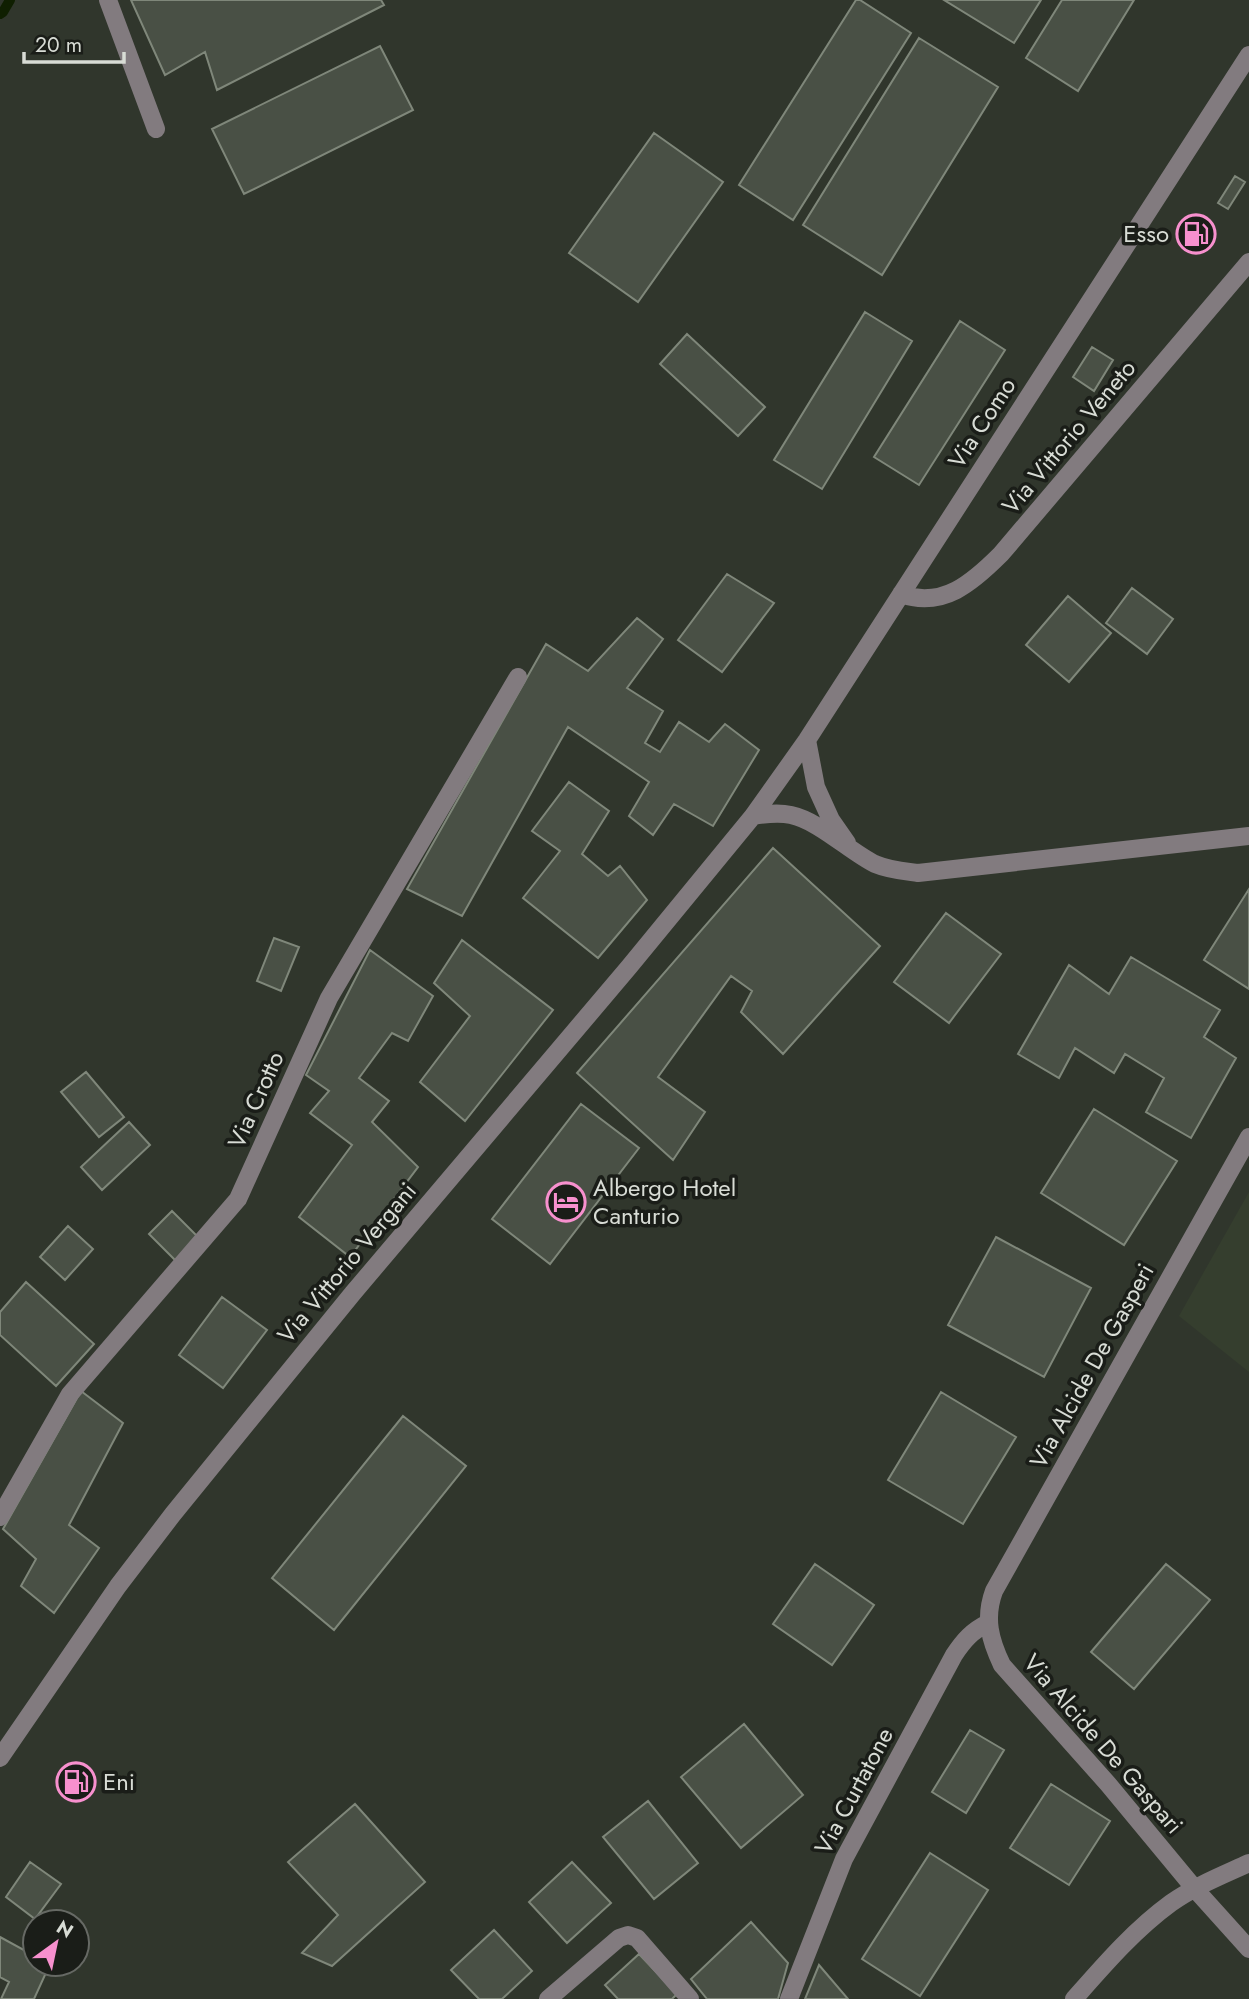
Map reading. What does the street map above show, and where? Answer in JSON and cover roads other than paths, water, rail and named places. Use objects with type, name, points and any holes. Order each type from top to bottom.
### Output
[{"type":"street","points":[[108,0],[156,128]]},
{"type":"street","name":"Via Como","points":[[753,816],[807,740],[1249,55]]},
{"type":"street","name":"Via Vittorio Veneto","points":[[901,594],[914,599],[933,599],[965,586],[982,574],[1249,262]]},
{"type":"street","name":"Via Crotto","points":[[0,1517],[70,1394],[238,1199],[329,998],[518,677]]},
{"type":"street","points":[[807,740],[816,787],[831,820],[851,848]]},
{"type":"street","points":[[753,816],[775,813],[792,815],[876,864],[918,873],[1249,836]]},
{"type":"street","name":"Via Vittorio Vergani","points":[[0,1758],[118,1586],[173,1514],[353,1293],[621,978],[753,816]]},
{"type":"street","name":"Via Alcide De Gasperi","points":[[988,1623],[988,1606],[994,1591],[1249,1137]]},
{"type":"street","name":"Via Alcide De Gaspari","points":[[988,1623],[993,1647],[1003,1665],[1249,1949]]},
{"type":"street","name":"Via Curtatone","points":[[789,1999],[844,1859],[963,1641],[974,1630],[988,1623]]},
{"type":"street","points":[[1074,1999],[1122,1945],[1172,1902],[1249,1863]]},
{"type":"street","points":[[548,1999],[619,1938],[628,1935],[637,1938],[690,1999]]},
{"type":"waterway","points":[[0,14],[10,0]]},
{"type":"place","name":"Esso","points":[[1196,234]]},
{"type":"place","name":"Albergo Hotel Canturio","points":[[566,1202]]},
{"type":"place","name":"Eni","points":[[76,1782]]}]
